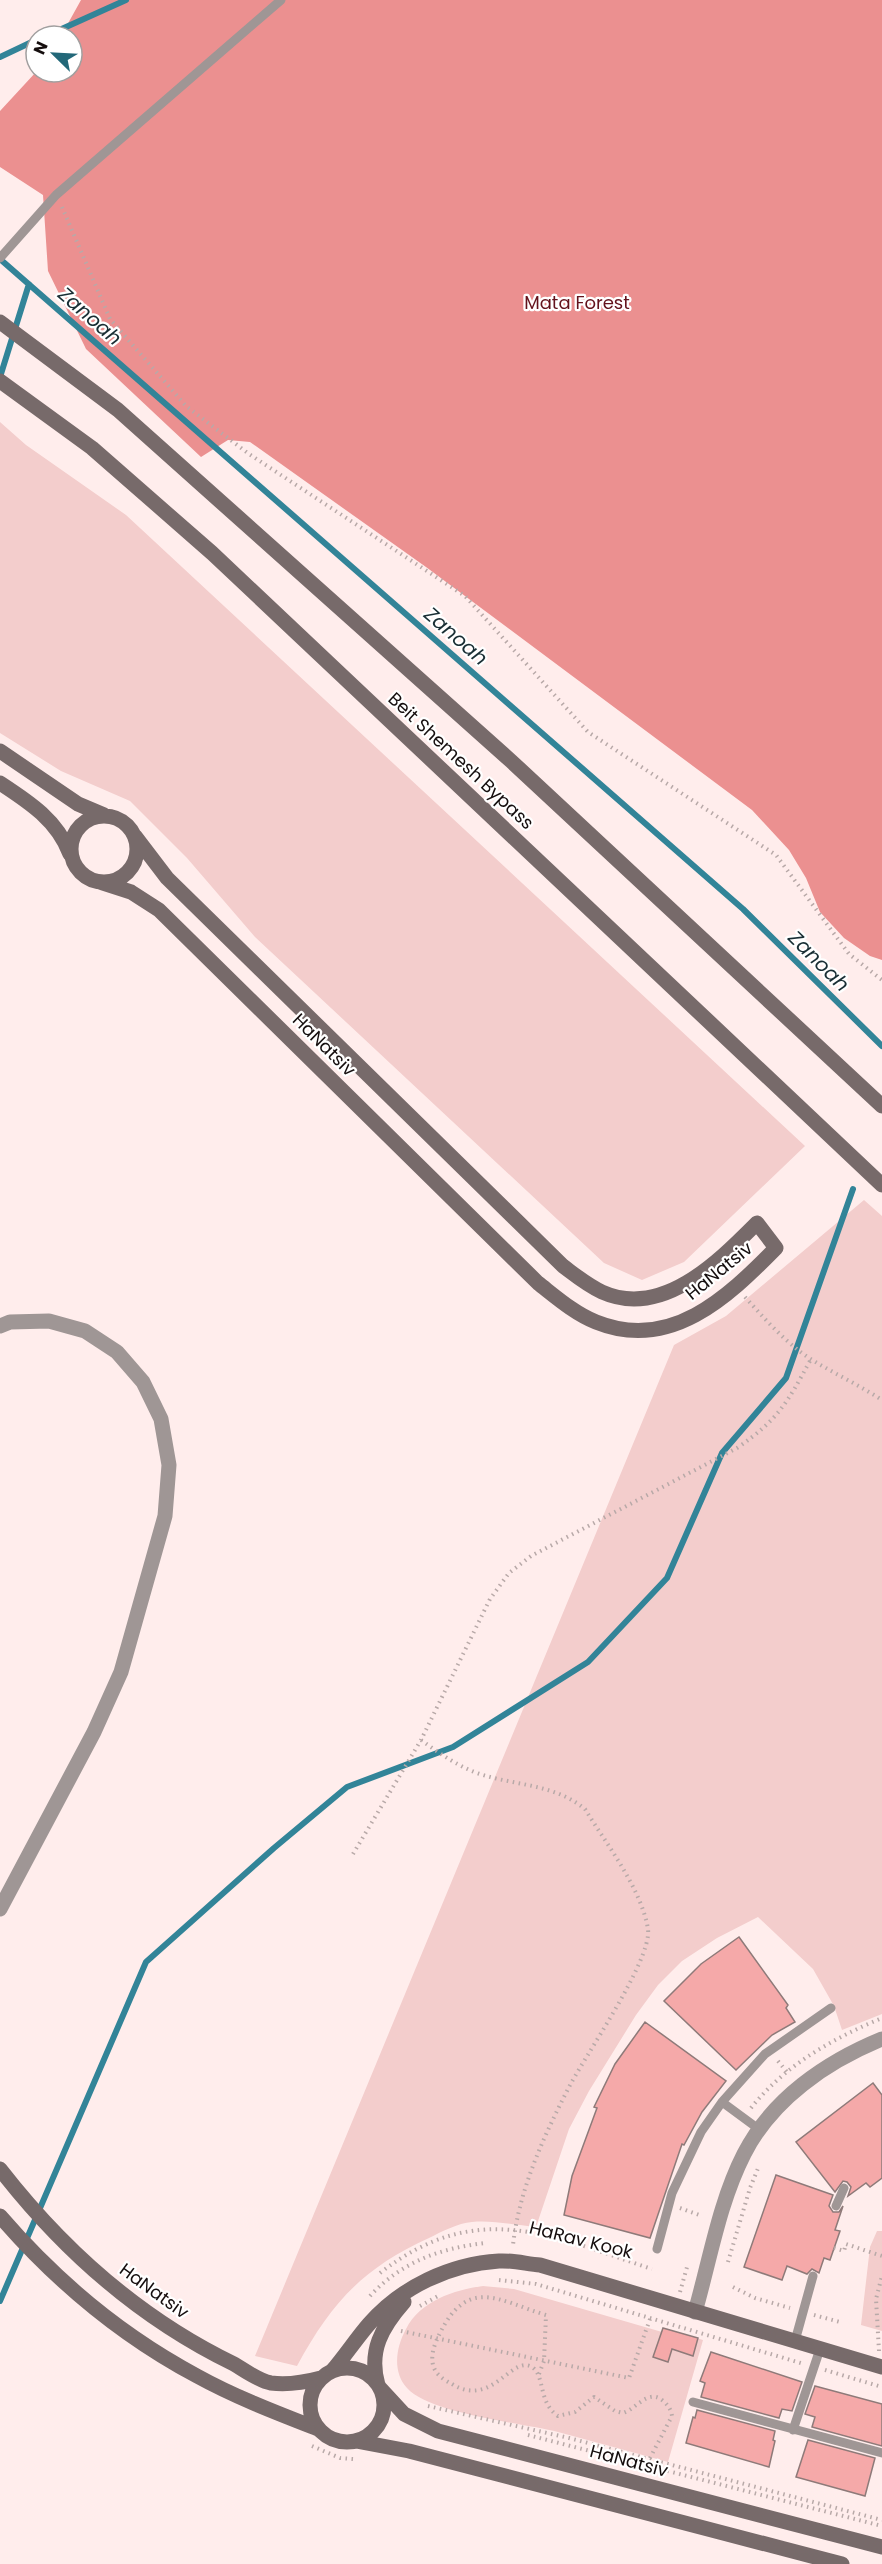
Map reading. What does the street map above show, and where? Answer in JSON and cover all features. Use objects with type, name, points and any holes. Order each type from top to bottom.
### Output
[{"type":"street","name":"Beit Shemesh Bypass","points":[[0,322],[118,410],[511,761],[882,1106]]},
{"type":"street","name":"Beit Shemesh Bypass","points":[[0,381],[92,448],[212,553],[882,1185]]},
{"type":"street","points":[[0,751],[78,804],[122,821],[135,837],[137,852],[131,867],[115,880],[100,882],[81,873],[65,841],[49,819],[0,783]]},
{"type":"street","points":[[71,856],[71,840],[79,826],[92,817],[107,815]]},
{"type":"street","name":"HaNatsiv","points":[[100,882],[131,892],[159,910],[538,1283],[567,1306],[595,1322],[621,1330],[645,1331],[669,1327],[691,1318],[736,1287],[776,1248],[757,1223],[698,1275],[660,1294],[641,1298],[622,1298],[583,1282],[563,1266],[167,878],[135,837]]},
{"type":"street","points":[[0,1326],[10,1322],[49,1321],[85,1331],[117,1352],[143,1382],[161,1419],[169,1465],[165,1516],[121,1672],[94,1732],[0,1909]]},
{"type":"street","points":[[695,2312],[732,2182],[744,2154],[760,2130],[792,2092],[820,2071],[852,2051],[882,2039]]},
{"type":"street","name":"HaNatsiv","points":[[0,2169],[68,2247],[125,2296],[180,2334],[269,2383],[307,2382],[326,2374]]},
{"type":"street","points":[[0,2216],[71,2289],[164,2358],[215,2385],[318,2429]]},
{"type":"street","name":"HaRav Kook","points":[[326,2374],[385,2307],[417,2286],[445,2271],[469,2264],[511,2262],[540,2265],[654,2301],[881,2367]]},
{"type":"street","name":"HaRav Kook","points":[[379,2387],[374,2357],[381,2333],[388,2320],[417,2286]]},
{"type":"street","points":[[356,2441],[370,2435],[381,2421],[384,2404],[379,2387],[367,2374],[345,2368],[326,2374],[313,2390],[310,2402],[312,2419],[318,2429],[337,2442],[356,2441],[410,2451],[842,2564]]},
{"type":"street","name":"HaNatsiv","points":[[379,2387],[404,2414],[438,2431],[882,2547]]},
{"type":"lane","points":[[0,258],[56,195],[281,0]]},
{"type":"lane","points":[[657,2249],[672,2193],[701,2132],[722,2102],[765,2054],[831,2008]]},
{"type":"lane","points":[[722,2102],[760,2130]]},
{"type":"lane","points":[[836,2206],[844,2188]]},
{"type":"lane","points":[[795,2341],[813,2276]]},
{"type":"lane","points":[[794,2430],[820,2349]]},
{"type":"lane","points":[[693,2402],[882,2453]]},
{"type":"path","points":[[56,195],[110,319],[186,406],[228,440],[465,596],[588,732],[776,855],[849,954],[882,980]]},
{"type":"path","points":[[736,1287],[782,1337],[811,1359],[855,1382],[882,1400]]},
{"type":"path","points":[[353,1854],[421,1740],[490,1599],[509,1573],[531,1556],[737,1448],[765,1429],[787,1404],[811,1359]]},
{"type":"path","points":[[421,1740],[453,1762],[476,1773],[506,1781],[533,1784],[572,1798],[585,1809],[642,1903],[648,1932],[644,1952],[635,1975],[567,2090],[520,2198],[511,2262]]},
{"type":"path","points":[[726,2266],[750,2188],[761,2162]]},
{"type":"path","name":"HaRav Kook","points":[[502,2242],[523,2244]]},
{"type":"path","points":[[365,2302],[382,2283],[408,2264],[438,2252],[466,2245],[493,2243]]},
{"type":"path","points":[[834,2248],[843,2251],[846,2244],[882,2256]]},
{"type":"path","points":[[881,2367],[876,2299],[882,2276]]},
{"type":"path","points":[[492,2281],[536,2284],[882,2387]]},
{"type":"path","points":[[671,2285],[700,2295]]},
{"type":"path","points":[[733,2287],[755,2298],[840,2322]]},
{"type":"path","points":[[414,2309],[443,2293]]},
{"type":"path","points":[[539,2374],[532,2367],[523,2365],[516,2367],[496,2384],[482,2390],[465,2391],[448,2382],[434,2369],[431,2358],[437,2338],[455,2310],[469,2300],[481,2296],[496,2297],[546,2315],[544,2361],[539,2374],[542,2394],[548,2406],[558,2416],[575,2412],[594,2397],[615,2411],[623,2413],[644,2399],[652,2396],[659,2397],[671,2410],[672,2416],[649,2460]]},
{"type":"path","points":[[397,2330],[629,2378],[654,2301]]},
{"type":"path","points":[[395,2339],[397,2330],[402,2324]]},
{"type":"path","points":[[869,2344],[880,2347]]},
{"type":"path","name":"HaNatsiv","points":[[424,2405],[569,2438],[882,2520]]},
{"type":"path","points":[[421,2410],[433,2414]]},
{"type":"path","name":"HaNatsiv","points":[[487,2426],[567,2444],[882,2526]]},
{"type":"shaded area","points":[[0,422],[26,445],[126,515],[805,1146],[684,1262],[642,1280],[604,1263],[255,937],[187,858],[130,801],[61,771],[0,733]]},
{"type":"shaded area","points":[[864,1200],[882,1216],[882,2014],[842,2030],[834,2006],[813,1969],[758,1917],[717,1938],[682,1961],[658,1985],[636,2015],[589,2091],[569,2129],[536,2227],[480,2222],[461,2224],[444,2231],[385,2262],[367,2275],[336,2306],[297,2366],[255,2356],[674,1345],[726,1316]]},
{"type":"shaded area","points":[[877,2231],[882,2231],[882,2331],[861,2325],[870,2247]]},
{"type":"shaded area","points":[[483,2286],[514,2289],[662,2332],[663,2328],[703,2340],[668,2462],[558,2432],[456,2411],[435,2405],[407,2388],[399,2375],[397,2359],[403,2336],[412,2319],[439,2298],[461,2290]]},
{"type":"green space","name":"Mata Forest","points":[[81,0],[882,0],[882,960],[870,956],[844,938],[820,912],[806,878],[789,850],[752,810],[426,567],[250,442],[228,440],[201,457],[86,349],[48,271],[43,195],[0,167],[0,111],[25,84],[84,84],[84,24],[68,24]]},
{"type":"building","points":[[739,1937],[788,2005],[786,2008],[795,2022],[772,2035],[736,2070],[664,2001],[701,1964]]},
{"type":"building","points":[[645,2022],[726,2081],[702,2112],[684,2145],[682,2144],[650,2238],[564,2215],[572,2176],[597,2108],[594,2107],[615,2064]]},
{"type":"building","points":[[873,2083],[882,2095],[882,2178],[870,2187],[866,2183],[848,2196],[851,2187],[847,2182],[843,2181],[835,2192],[796,2142]]},
{"type":"building","points":[[776,2175],[833,2195],[829,2206],[833,2212],[839,2212],[843,2206],[835,2230],[840,2231],[830,2260],[824,2258],[819,2273],[812,2269],[807,2274],[787,2266],[782,2280],[744,2267]]},
{"type":"building","points":[[663,2328],[698,2338],[693,2356],[672,2349],[668,2362],[653,2357]]},
{"type":"building","points":[[711,2352],[802,2382],[792,2411],[782,2409],[779,2418],[701,2397],[705,2383],[700,2381]]},
{"type":"building","points":[[815,2386],[882,2404],[882,2446],[812,2427],[815,2417],[805,2414]]},
{"type":"building","points":[[697,2410],[775,2431],[769,2467],[686,2443]]},
{"type":"building","points":[[808,2440],[875,2458],[865,2496],[796,2477]]},
{"type":"waterway","points":[[73,24],[126,0]]},
{"type":"waterway","points":[[0,57],[24,46]]},
{"type":"waterway","name":"Zanoah","points":[[0,259],[743,909],[882,1046]]},
{"type":"waterway","points":[[0,377],[29,284]]},
{"type":"waterway","points":[[0,2301],[146,1962],[274,1848],[347,1787],[453,1747],[588,1662],[667,1578],[722,1453],[786,1378],[853,1189]]}]
